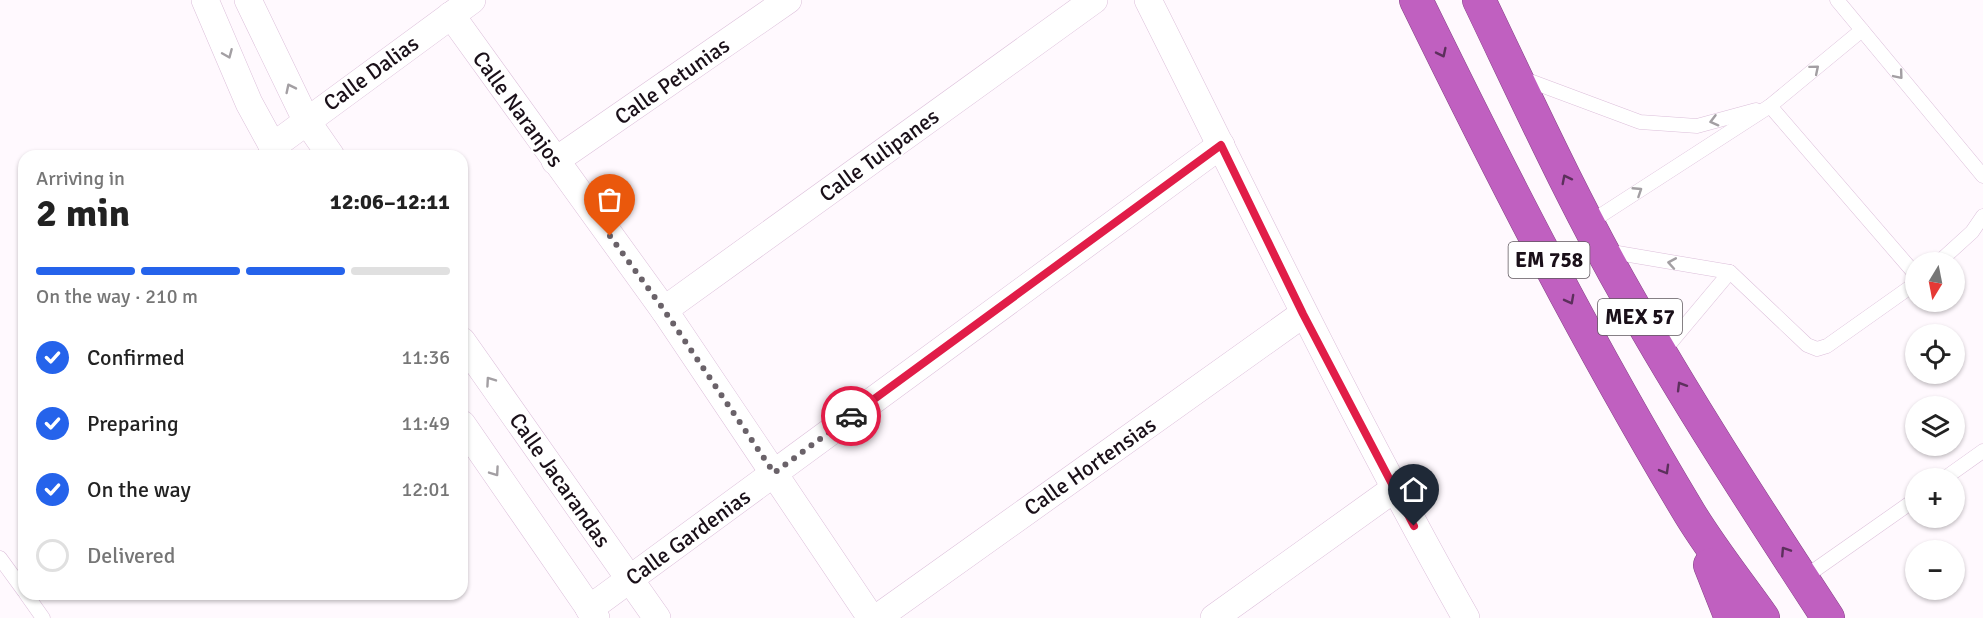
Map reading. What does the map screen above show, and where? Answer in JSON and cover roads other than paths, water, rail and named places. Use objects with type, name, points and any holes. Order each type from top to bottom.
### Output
[{"type":"highway","name":"EM 758","points":[[1416,0],[1508,184],[1598,352],[1691,516]]},
{"type":"highway","name":"MEX 57","points":[[1479,0],[1596,237],[1662,353],[1828,618]]},
{"type":"highway","points":[[1691,516],[1731,618]]},
{"type":"highway","points":[[1691,516],[1763,618]]},
{"type":"street","points":[[205,0],[249,103],[274,150]]},
{"type":"street","points":[[248,0],[306,120],[327,150]]},
{"type":"street","name":"Calle Petunias","points":[[555,162],[788,0]]},
{"type":"street","name":"Calle Tulipanes","points":[[664,310],[1094,0]]},
{"type":"street","points":[[1148,0],[1303,314],[1394,489],[1466,618]]},
{"type":"street","name":"Calle Dalias","points":[[277,150],[306,120],[462,8]]},
{"type":"street","name":"Calle Naranjos","points":[[462,8],[555,162],[664,310],[871,618]]},
{"type":"street","name":"Calle Gardenias","points":[[593,613],[630,579],[1221,145]]},
{"type":"street","name":"Calle Hortensias","points":[[877,618],[1303,314]]},
{"type":"street","name":"Calle Jacarandas","points":[[468,350],[657,618]]},
{"type":"street","points":[[468,433],[593,613]]},
{"type":"street","points":[[1214,618],[1394,489]]},
{"type":"lane","points":[[1837,0],[1983,176]]},
{"type":"lane","points":[[1596,237],[1770,106],[1862,30]]},
{"type":"lane","points":[[1515,75],[1640,122],[1697,126],[1770,106]]},
{"type":"lane","points":[[1770,106],[1905,262]]},
{"type":"lane","points":[[1950,252],[1972,232],[1983,216]]},
{"type":"lane","points":[[1596,237],[1730,272],[1807,345],[1817,349],[1827,346],[1905,291]]},
{"type":"lane","points":[[1662,353],[1730,272]]},
{"type":"lane","points":[[1960,468],[1983,452]]},
{"type":"lane","points":[[1802,579],[1905,507]]},
{"type":"lane","points":[[0,558],[18,583]]},
{"type":"lane","points":[[30,600],[43,618]]}]
